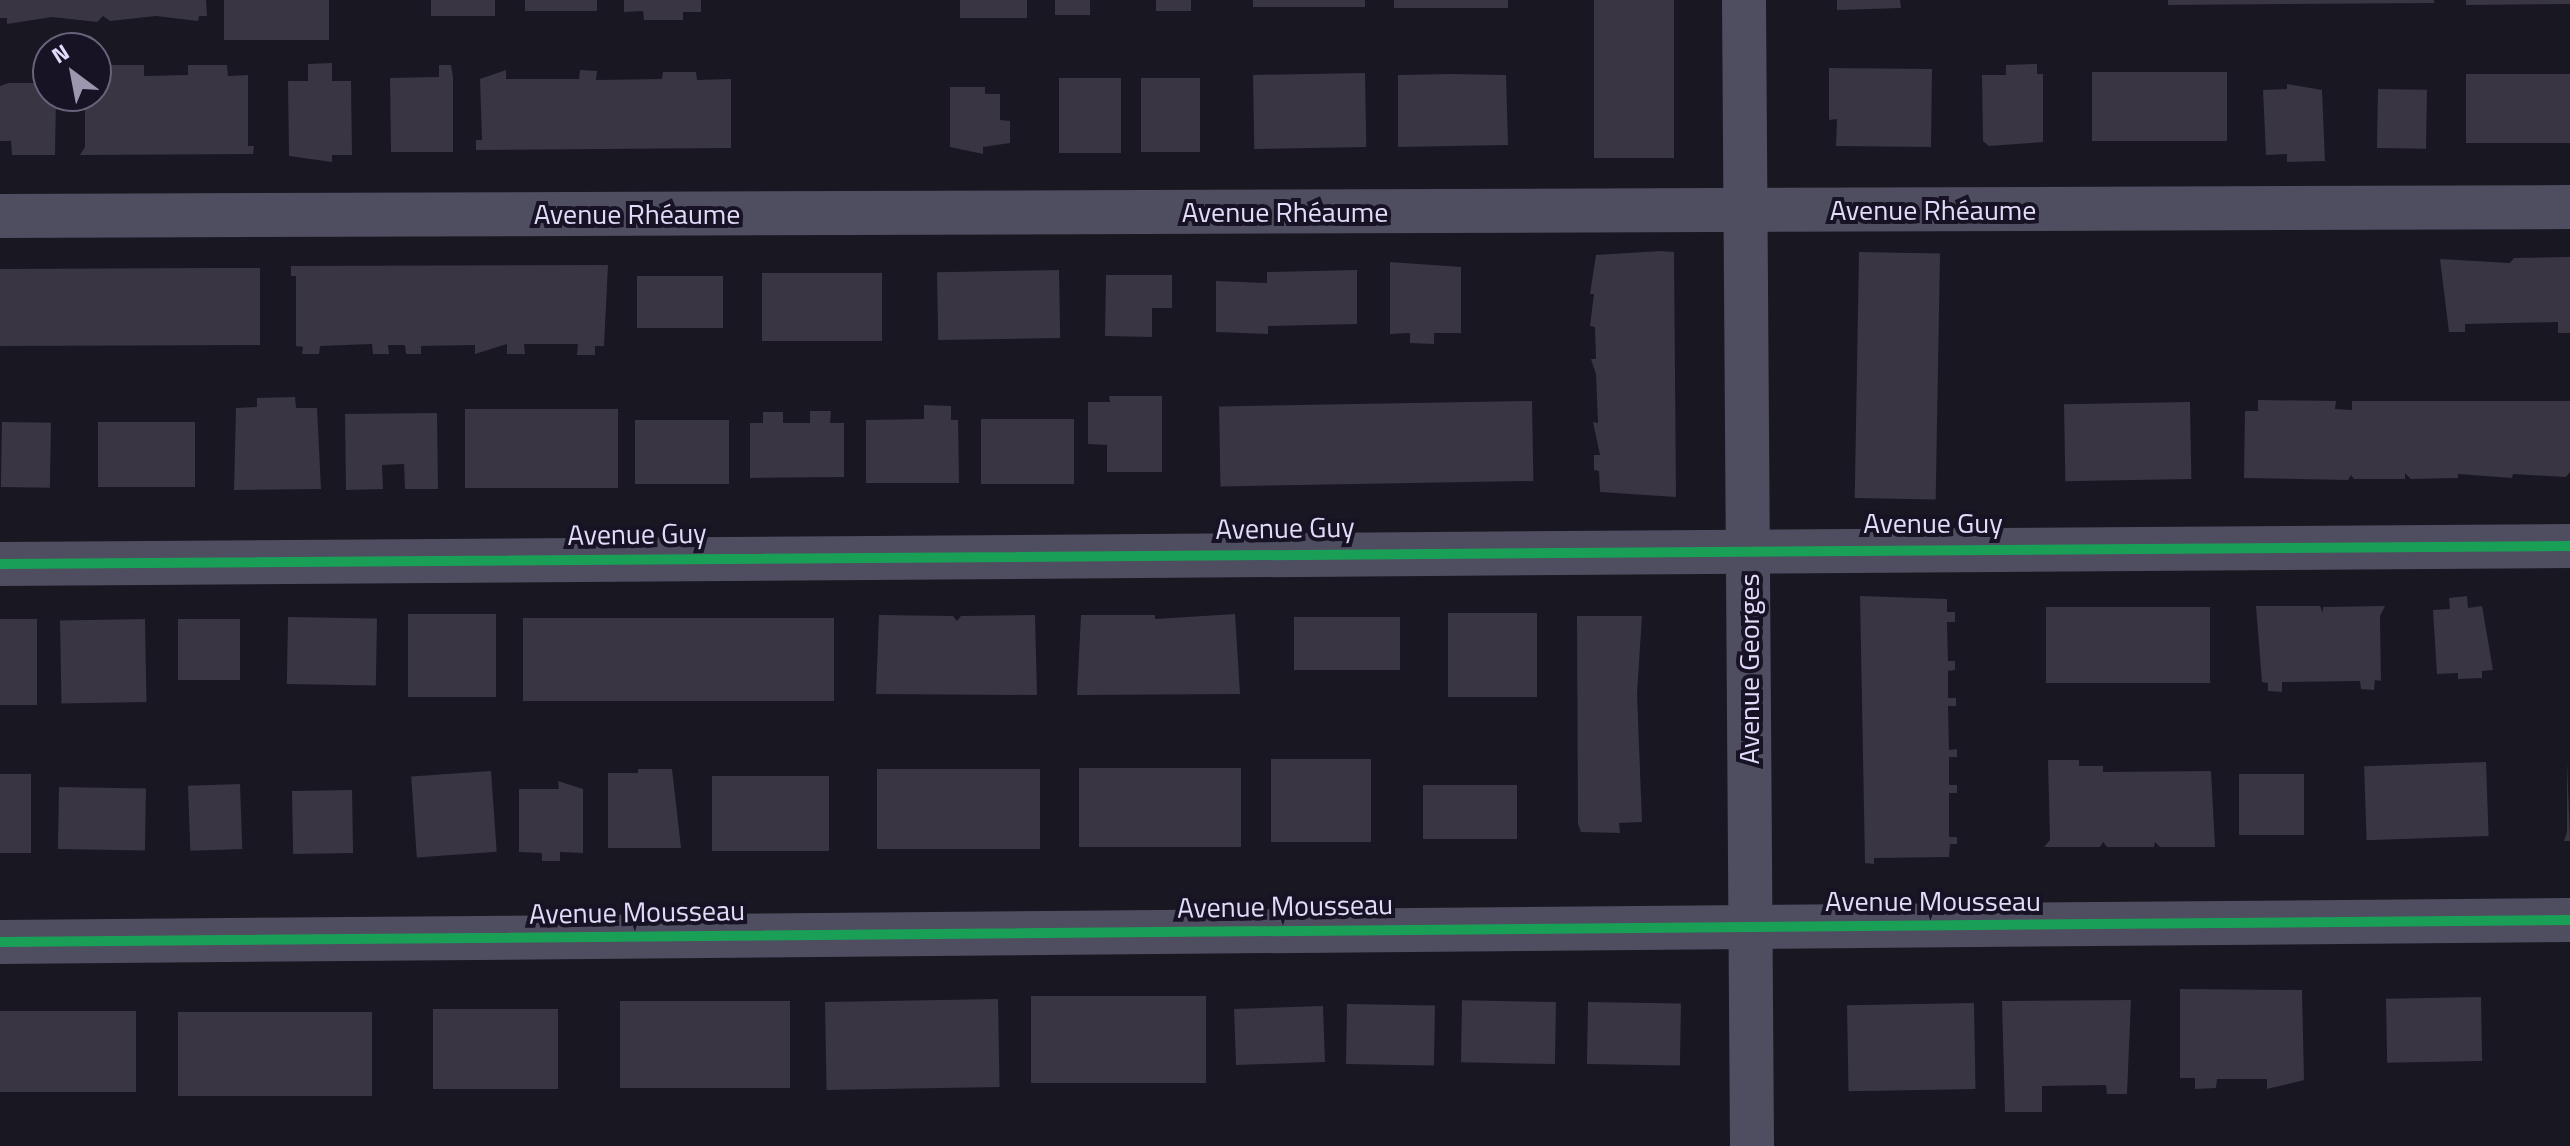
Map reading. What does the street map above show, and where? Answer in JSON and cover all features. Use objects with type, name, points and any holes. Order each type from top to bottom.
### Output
[{"type":"street","name":"Avenue Georges","points":[[1744,0],[1752,1146]]},
{"type":"street","name":"Avenue Rhéaume","points":[[0,216],[2570,207]]},
{"type":"street","name":"Avenue Guy","points":[[0,564],[1748,548],[2570,546]]},
{"type":"street","name":"Avenue Mousseau","points":[[0,942],[2570,920]]},
{"type":"building","points":[[0,0],[206,0],[207,16],[199,16],[198,21],[156,16],[110,21],[103,16],[97,22],[52,17],[7,24],[7,18],[0,18]]},
{"type":"building","points":[[224,0],[329,0],[329,40],[224,40]]},
{"type":"building","points":[[431,0],[495,0],[495,16],[431,16]]},
{"type":"building","points":[[525,0],[597,0],[597,11],[525,11]]},
{"type":"building","points":[[624,0],[701,0],[701,12],[683,12],[683,20],[644,20],[643,11],[624,12]]},
{"type":"building","points":[[960,0],[1027,0],[1027,18],[960,18]]},
{"type":"building","points":[[1055,0],[1090,0],[1090,15],[1055,15]]},
{"type":"building","points":[[1156,0],[1191,0],[1191,11],[1156,11]]},
{"type":"building","points":[[1253,0],[1365,0],[1365,7],[1253,7]]},
{"type":"building","points":[[1394,0],[1508,0],[1508,8],[1394,8]]},
{"type":"building","points":[[1594,0],[1674,0],[1674,158],[1594,158]]},
{"type":"building","points":[[1837,0],[1900,0],[1901,8],[1837,10]]},
{"type":"building","points":[[2168,0],[2434,0],[2434,3],[2168,5]]},
{"type":"building","points":[[2466,0],[2570,0],[2570,4],[2466,5]]},
{"type":"building","points":[[332,63],[332,81],[351,81],[352,155],[332,155],[332,162],[289,156],[288,81],[308,81],[308,64]]},
{"type":"building","points":[[2037,64],[2037,74],[2043,74],[2043,142],[1989,146],[1983,141],[1982,75],[2006,75],[2006,65]]},
{"type":"building","points":[[112,65],[144,65],[144,76],[188,75],[188,65],[227,65],[228,76],[248,75],[248,146],[254,146],[253,154],[80,155],[85,147],[85,112],[112,112]]},
{"type":"building","points":[[439,65],[451,65],[453,77],[453,152],[391,152],[390,78],[439,77]]},
{"type":"building","points":[[1829,68],[1932,69],[1931,147],[1836,146],[1837,119],[1829,120]]},
{"type":"building","points":[[506,70],[506,79],[579,79],[580,70],[597,71],[596,80],[662,79],[663,72],[696,72],[697,80],[731,79],[731,148],[476,150],[476,140],[482,140],[480,79]]},
{"type":"building","points":[[2092,72],[2227,72],[2227,141],[2092,141]]},
{"type":"building","points":[[1365,73],[1366,147],[1254,149],[1253,75]]},
{"type":"building","points":[[2466,74],[2570,74],[2570,143],[2466,143]]},
{"type":"building","points":[[1398,75],[1506,75],[1508,145],[1398,147]]},
{"type":"building","points":[[1059,78],[1121,78],[1121,153],[1059,153]]},
{"type":"building","points":[[1141,78],[1200,78],[1200,152],[1141,152]]},
{"type":"building","points":[[32,83],[32,112],[56,112],[55,155],[12,155],[11,141],[0,141],[0,86]]},
{"type":"building","points":[[2287,84],[2322,90],[2325,161],[2287,162],[2287,154],[2266,155],[2263,90],[2287,89]]},
{"type":"building","points":[[950,87],[985,87],[985,94],[1000,94],[1000,120],[1010,121],[1010,143],[983,147],[983,154],[950,147]]},
{"type":"building","points":[[2378,89],[2427,90],[2426,149],[2377,148]]},
{"type":"building","points":[[1674,252],[1676,497],[1600,492],[1599,471],[1594,470],[1594,455],[1600,455],[1593,422],[1598,423],[1596,374],[1591,359],[1596,359],[1595,327],[1590,326],[1594,294],[1590,294],[1596,255]]},
{"type":"building","points":[[1859,252],[1940,253],[1936,499],[1855,498]]},
{"type":"building","points":[[2570,257],[2570,333],[2558,333],[2558,322],[2465,324],[2465,332],[2449,332],[2440,259],[2510,263],[2514,258]]},
{"type":"building","points":[[1390,262],[1461,267],[1461,333],[1434,333],[1434,344],[1410,343],[1410,333],[1390,334]]},
{"type":"building","points":[[608,265],[604,346],[595,346],[595,355],[577,355],[578,344],[524,344],[525,354],[507,354],[507,344],[475,354],[475,345],[421,346],[421,354],[406,354],[405,345],[388,345],[389,354],[373,354],[372,344],[320,346],[319,354],[302,354],[303,347],[296,346],[296,276],[291,276],[291,266]]},
{"type":"building","points":[[260,268],[260,345],[0,346],[0,269]]},
{"type":"building","points":[[1059,270],[1060,338],[938,340],[937,272]]},
{"type":"building","points":[[1357,270],[1357,324],[1268,326],[1268,334],[1216,332],[1216,281],[1267,283],[1267,272]]},
{"type":"building","points":[[762,273],[882,273],[882,341],[762,341]]},
{"type":"building","points":[[1106,275],[1172,275],[1172,308],[1152,308],[1152,337],[1105,336]]},
{"type":"building","points":[[637,276],[723,276],[723,328],[637,328]]},
{"type":"building","points":[[1109,396],[1162,396],[1162,472],[1107,472],[1107,445],[1088,444],[1088,402],[1110,402]]},
{"type":"building","points":[[295,397],[296,408],[317,408],[321,489],[234,490],[236,408],[257,407],[257,398]]},
{"type":"building","points":[[2258,400],[2336,401],[2335,409],[2352,410],[2352,401],[2570,401],[2570,472],[2566,477],[2513,474],[2512,478],[2458,474],[2458,478],[2411,479],[2405,473],[2405,479],[2354,479],[2351,475],[2348,480],[2244,478],[2245,411],[2258,411]]},
{"type":"building","points":[[1532,401],[1533,481],[1220,486],[1219,406]]},
{"type":"building","points":[[2190,402],[2191,479],[2065,481],[2064,404]]},
{"type":"building","points":[[924,405],[951,406],[951,420],[958,420],[959,483],[866,483],[866,420],[924,419]]},
{"type":"building","points":[[465,409],[618,409],[618,488],[465,488]]},
{"type":"building","points":[[810,411],[831,411],[830,423],[844,423],[844,477],[750,478],[750,423],[763,423],[763,412],[783,412],[783,423],[810,423]]},
{"type":"building","points":[[437,413],[438,489],[405,489],[404,464],[382,465],[383,489],[346,490],[345,414]]},
{"type":"building","points":[[981,419],[1074,419],[1074,484],[981,484]]},
{"type":"building","points":[[635,420],[729,420],[729,484],[635,484]]},
{"type":"building","points":[[2,422],[51,423],[50,488],[1,487]]},
{"type":"building","points":[[98,422],[195,422],[195,487],[98,487]]},
{"type":"building","points":[[1860,596],[1947,599],[1947,612],[1955,612],[1955,622],[1947,622],[1948,661],[1955,661],[1955,670],[1948,671],[1948,698],[1956,698],[1956,706],[1948,706],[1949,750],[1957,749],[1957,757],[1949,757],[1949,785],[1957,785],[1957,793],[1949,793],[1949,837],[1957,837],[1957,844],[1950,844],[1949,857],[1874,858],[1874,864],[1865,863]]},
{"type":"building","points":[[2467,596],[2468,608],[2482,606],[2493,670],[2482,671],[2482,678],[2458,679],[2458,673],[2437,674],[2433,610],[2450,609],[2449,598]]},
{"type":"building","points":[[2256,606],[2320,606],[2323,613],[2323,607],[2385,606],[2380,616],[2381,681],[2375,680],[2374,690],[2361,689],[2360,681],[2282,682],[2282,692],[2268,691],[2268,683],[2262,682]]},
{"type":"building","points":[[2046,607],[2210,607],[2210,683],[2046,683]]},
{"type":"building","points":[[1448,613],[1537,613],[1537,697],[1448,697]]},
{"type":"building","points":[[408,614],[496,614],[496,697],[408,697]]},
{"type":"building","points":[[1235,614],[1240,694],[1077,695],[1081,615],[1155,615],[1155,619]]},
{"type":"building","points":[[879,615],[953,616],[957,621],[961,616],[1035,615],[1037,695],[876,694]]},
{"type":"building","points":[[1577,616],[1642,616],[1637,694],[1642,822],[1619,823],[1620,833],[1581,832],[1578,824]]},
{"type":"building","points":[[288,617],[377,619],[376,686],[287,684]]},
{"type":"building","points":[[1294,617],[1400,617],[1400,670],[1294,670]]},
{"type":"building","points":[[523,618],[834,618],[834,701],[523,701]]},
{"type":"building","points":[[0,619],[37,619],[37,705],[0,705]]},
{"type":"building","points":[[145,619],[146,702],[61,703],[60,620]]},
{"type":"building","points":[[178,619],[240,619],[240,680],[178,680]]},
{"type":"building","points":[[1271,759],[1371,759],[1371,842],[1271,842]]},
{"type":"building","points":[[2048,760],[2079,760],[2079,766],[2103,766],[2103,772],[2211,771],[2215,847],[2160,847],[2155,842],[2154,847],[2107,847],[2103,842],[2100,847],[2044,847],[2050,840]]},
{"type":"building","points":[[2567,760],[2570,841],[2564,841],[2567,832]]},
{"type":"building","points":[[2486,762],[2489,836],[2367,840],[2364,766]]},
{"type":"building","points":[[1079,768],[1241,768],[1241,847],[1079,847]]},
{"type":"building","points":[[638,769],[672,769],[681,848],[608,848],[608,773],[638,773]]},
{"type":"building","points":[[877,769],[1040,769],[1040,849],[877,849]]},
{"type":"building","points":[[491,771],[497,852],[417,857],[411,777]]},
{"type":"building","points":[[0,774],[31,774],[31,853],[0,853]]},
{"type":"building","points":[[2239,774],[2304,774],[2304,835],[2239,835]]},
{"type":"building","points":[[712,776],[829,776],[829,851],[712,851]]},
{"type":"building","points":[[558,781],[583,789],[583,853],[560,852],[560,861],[542,861],[542,853],[519,852],[519,789],[559,789]]},
{"type":"building","points":[[240,784],[242,849],[190,851],[188,786]]},
{"type":"building","points":[[1423,785],[1517,785],[1517,839],[1423,839]]},
{"type":"building","points":[[59,787],[146,789],[145,851],[58,849]]},
{"type":"building","points":[[352,790],[353,853],[293,854],[292,791]]},
{"type":"building","points":[[2180,989],[2302,990],[2304,1080],[2267,1089],[2267,1079],[2217,1079],[2216,1088],[2195,1089],[2195,1078],[2180,1078]]},
{"type":"building","points":[[1031,996],[1206,996],[1206,1083],[1031,1083]]},
{"type":"building","points":[[2481,997],[2482,1061],[2387,1063],[2386,999]]},
{"type":"building","points":[[998,999],[1000,1087],[827,1090],[825,1002]]},
{"type":"building","points":[[1462,1000],[1556,1002],[1555,1064],[1461,1062]]},
{"type":"building","points":[[2131,1000],[2127,1094],[2107,1094],[2106,1085],[2042,1086],[2042,1112],[2005,1112],[2002,1001]]},
{"type":"building","points":[[620,1001],[790,1001],[790,1088],[620,1088]]},
{"type":"building","points":[[1588,1002],[1681,1004],[1680,1066],[1587,1064]]},
{"type":"building","points":[[1974,1003],[1976,1089],[1849,1091],[1847,1005]]},
{"type":"building","points":[[1347,1004],[1435,1006],[1434,1066],[1346,1064]]},
{"type":"building","points":[[1323,1006],[1325,1062],[1236,1065],[1234,1009]]},
{"type":"building","points":[[433,1009],[558,1009],[558,1089],[433,1089]]},
{"type":"building","points":[[0,1011],[136,1011],[136,1092],[0,1092]]},
{"type":"building","points":[[178,1012],[372,1012],[372,1096],[178,1096]]},
{"type":"cycle path","points":[[0,564],[2570,546]]},
{"type":"cycle path","points":[[0,942],[2570,920]]}]
